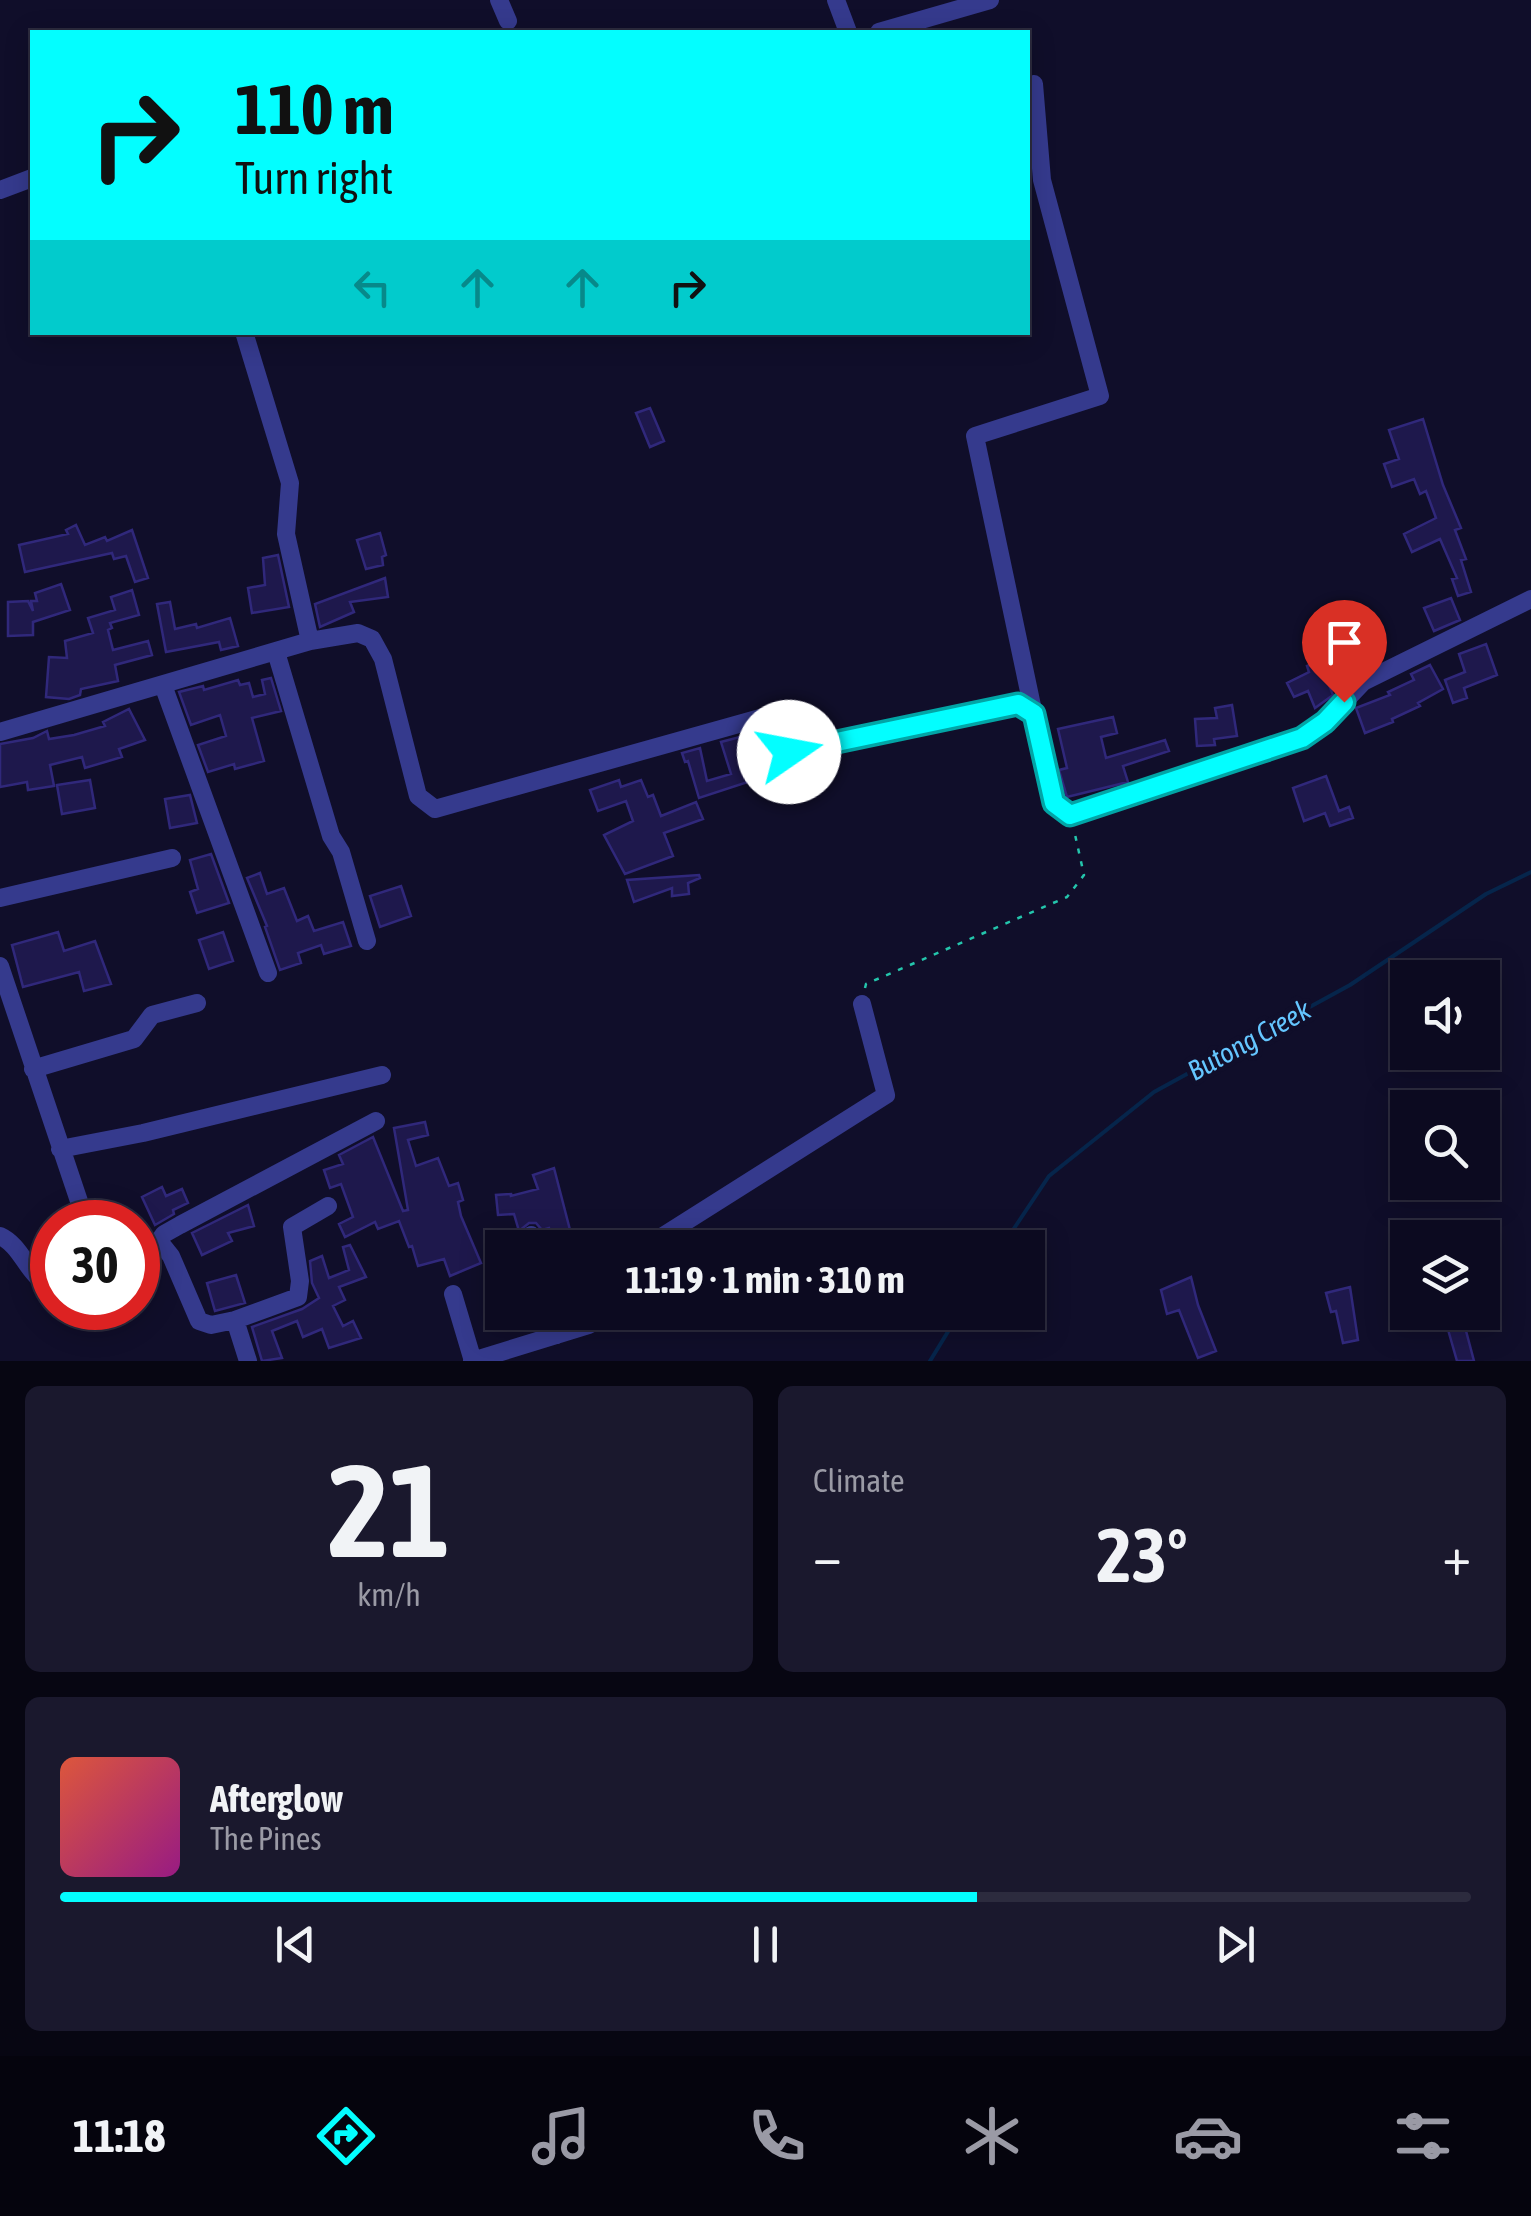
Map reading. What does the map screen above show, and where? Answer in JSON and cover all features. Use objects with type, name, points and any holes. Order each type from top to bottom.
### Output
[{"type":"street","points":[[500,0],[508,21]]},
{"type":"street","points":[[836,0],[847,30]]},
{"type":"street","points":[[886,30],[990,0]]},
{"type":"street","points":[[1034,84],[1042,180],[1100,396],[976,436],[1054,803],[1070,815],[1302,738],[1325,722],[1364,682],[1531,600]]},
{"type":"street","points":[[0,190],[30,179]]},
{"type":"street","points":[[245,335],[290,483],[286,534],[310,641]]},
{"type":"street","points":[[0,732],[310,641],[358,634],[372,639],[382,659],[418,796],[435,809],[764,718],[775,719],[789,752],[1018,704],[1034,714]]},
{"type":"street","points":[[276,652],[331,836],[342,852],[368,941]]},
{"type":"street","points":[[163,684],[268,973]]},
{"type":"street","points":[[0,898],[172,858]]},
{"type":"street","points":[[0,966],[78,1200]]},
{"type":"street","points":[[33,1069],[134,1040],[145,1021],[158,1012],[196,1003]]},
{"type":"street","points":[[672,1230],[886,1095],[862,1004]]},
{"type":"street","points":[[60,1148],[143,1133],[382,1075]]},
{"type":"street","points":[[160,1240],[180,1225],[376,1121]]},
{"type":"street","points":[[160,1242],[171,1256],[199,1321],[210,1325],[235,1320],[298,1298],[300,1281],[292,1227],[328,1206]]},
{"type":"street","points":[[0,1236],[17,1246],[30,1266]]},
{"type":"street","points":[[452,1294],[473,1361],[571,1330]]},
{"type":"street","points":[[235,1320],[248,1361]]},
{"type":"street","points":[[556,1330],[557,1334]]},
{"type":"path","points":[[862,1004],[866,984],[1067,897],[1084,875],[1070,815]]},
{"type":"building","points":[[650,408],[664,441],[650,447],[636,413]]},
{"type":"building","points":[[1423,419],[1461,528],[1455,530],[1466,559],[1461,560],[1471,592],[1458,596],[1452,579],[1457,578],[1440,539],[1412,552],[1404,534],[1436,518],[1426,491],[1420,494],[1414,479],[1392,487],[1384,464],[1399,459],[1389,430]]},
{"type":"building","points":[[76,525],[85,545],[132,530],[148,578],[135,582],[126,556],[114,559],[112,553],[25,572],[19,545],[68,534],[66,530]]},
{"type":"building","points":[[380,533],[386,555],[382,557],[383,565],[366,569],[357,540]]},
{"type":"building","points":[[278,555],[289,607],[252,613],[248,588],[265,585],[263,558]]},
{"type":"building","points":[[385,578],[388,597],[350,602],[354,612],[320,627],[315,604]]},
{"type":"building","points":[[61,584],[70,610],[33,622],[33,635],[8,636],[8,602],[28,601],[33,611],[31,601],[37,601],[35,593]]},
{"type":"building","points":[[132,590],[139,615],[110,623],[113,650],[148,641],[152,655],[115,665],[118,681],[81,689],[80,695],[69,699],[46,697],[49,657],[67,658],[65,641],[93,633],[88,618],[115,610],[111,597]]},
{"type":"building","points":[[1451,598],[1460,620],[1434,631],[1424,608]]},
{"type":"building","points":[[170,602],[175,629],[196,624],[197,628],[230,618],[238,646],[221,650],[219,642],[166,652],[157,604]]},
{"type":"building","points":[[1368,609],[1375,627],[1361,631],[1378,661],[1353,674],[1327,680],[1333,695],[1315,708],[1308,691],[1294,697],[1287,683],[1309,672],[1307,666],[1333,655],[1333,651],[1356,646],[1346,616]]},
{"type":"building","points":[[1486,644],[1497,675],[1464,688],[1467,698],[1453,703],[1445,680],[1465,672],[1459,654]]},
{"type":"building","points":[[1430,665],[1443,689],[1392,719],[1393,722],[1365,733],[1356,708],[1390,695],[1388,692],[1414,680],[1411,674]]},
{"type":"building","points":[[271,678],[281,711],[252,718],[264,761],[208,772],[198,745],[226,736],[220,715],[191,725],[179,692],[203,686],[204,690],[238,680],[240,685],[249,683],[253,697],[265,694],[262,680]]},
{"type":"building","points":[[1232,705],[1237,736],[1214,739],[1215,745],[1197,746],[1195,719],[1217,718],[1215,708]]},
{"type":"building","points":[[129,709],[145,740],[119,749],[122,757],[85,768],[82,757],[50,765],[54,786],[28,790],[27,782],[0,787],[0,744],[33,738],[47,731],[49,739],[74,735],[105,726],[103,722]]},
{"type":"building","points":[[1113,717],[1117,733],[1101,737],[1106,758],[1165,740],[1169,751],[1123,766],[1128,782],[1067,797],[1059,770],[1067,768],[1058,729]]},
{"type":"building","points":[[740,737],[757,779],[699,798],[682,753],[700,748],[707,781],[731,774],[721,742]]},
{"type":"building","points":[[1326,776],[1339,811],[1349,807],[1353,818],[1330,826],[1325,813],[1304,821],[1293,788]]},
{"type":"building","points":[[90,780],[95,808],[62,814],[57,785]]},
{"type":"building","points":[[619,780],[621,787],[641,780],[648,797],[653,795],[661,816],[696,802],[703,819],[664,833],[673,856],[625,874],[604,835],[633,821],[626,801],[598,811],[590,790]]},
{"type":"building","points":[[190,795],[197,823],[170,828],[165,799]]},
{"type":"building","points":[[211,854],[229,903],[197,913],[190,892],[198,889],[190,860]]},
{"type":"building","points":[[260,873],[267,894],[284,888],[297,921],[308,916],[314,931],[343,922],[351,946],[324,954],[321,945],[298,953],[301,963],[280,970],[247,878]]},
{"type":"building","points":[[699,875],[700,878],[688,883],[689,894],[672,896],[672,888],[634,902],[627,880]]},
{"type":"building","points":[[401,886],[411,916],[380,927],[370,896]]},
{"type":"building","points":[[58,932],[64,951],[95,941],[111,984],[84,991],[79,972],[23,987],[12,945]]},
{"type":"building","points":[[223,932],[233,961],[209,969],[199,940]]},
{"type":"building","points":[[425,1122],[428,1135],[408,1140],[416,1166],[438,1158],[449,1186],[458,1183],[463,1200],[458,1202],[461,1216],[481,1263],[450,1276],[444,1259],[418,1266],[399,1221],[378,1229],[375,1222],[345,1237],[339,1224],[353,1217],[341,1184],[330,1188],[324,1170],[343,1164],[339,1155],[373,1137],[403,1211],[408,1210],[394,1128]]},
{"type":"building","points":[[554,1168],[570,1230],[542,1230],[536,1223],[529,1223],[519,1230],[514,1214],[498,1215],[496,1195],[511,1196],[538,1189],[533,1175]]},
{"type":"building","points":[[162,1187],[166,1196],[182,1189],[188,1203],[160,1222],[160,1200],[142,1197]]},
{"type":"building","points":[[248,1205],[254,1226],[228,1233],[232,1241],[202,1255],[192,1233]]},
{"type":"building","points":[[350,1245],[366,1277],[339,1287],[345,1300],[333,1306],[343,1326],[353,1321],[361,1338],[329,1348],[322,1329],[303,1337],[297,1321],[272,1331],[282,1358],[262,1361],[252,1327],[302,1309],[319,1298],[312,1283],[310,1261],[322,1256],[329,1278],[349,1270],[343,1247]]},
{"type":"building","points":[[236,1275],[245,1303],[215,1311],[207,1283]]},
{"type":"building","points":[[1191,1277],[1216,1351],[1198,1358],[1179,1310],[1167,1314],[1161,1290]]},
{"type":"building","points":[[1350,1287],[1358,1340],[1343,1343],[1336,1311],[1331,1312],[1326,1293]]},
{"type":"building","points":[[1448,1330],[1466,1330],[1474,1361],[1457,1361]]},
{"type":"waterway","name":"Butong Creek","points":[[1013,1230],[1049,1176],[1154,1092],[1350,985],[1486,894],[1531,872]]},
{"type":"waterway","name":"Butong Creek","points":[[930,1361],[949,1330]]},
{"type":"route","points":[[789,752],[1018,704],[1034,714],[1054,803],[1070,815],[1302,738],[1344,702]]}]
